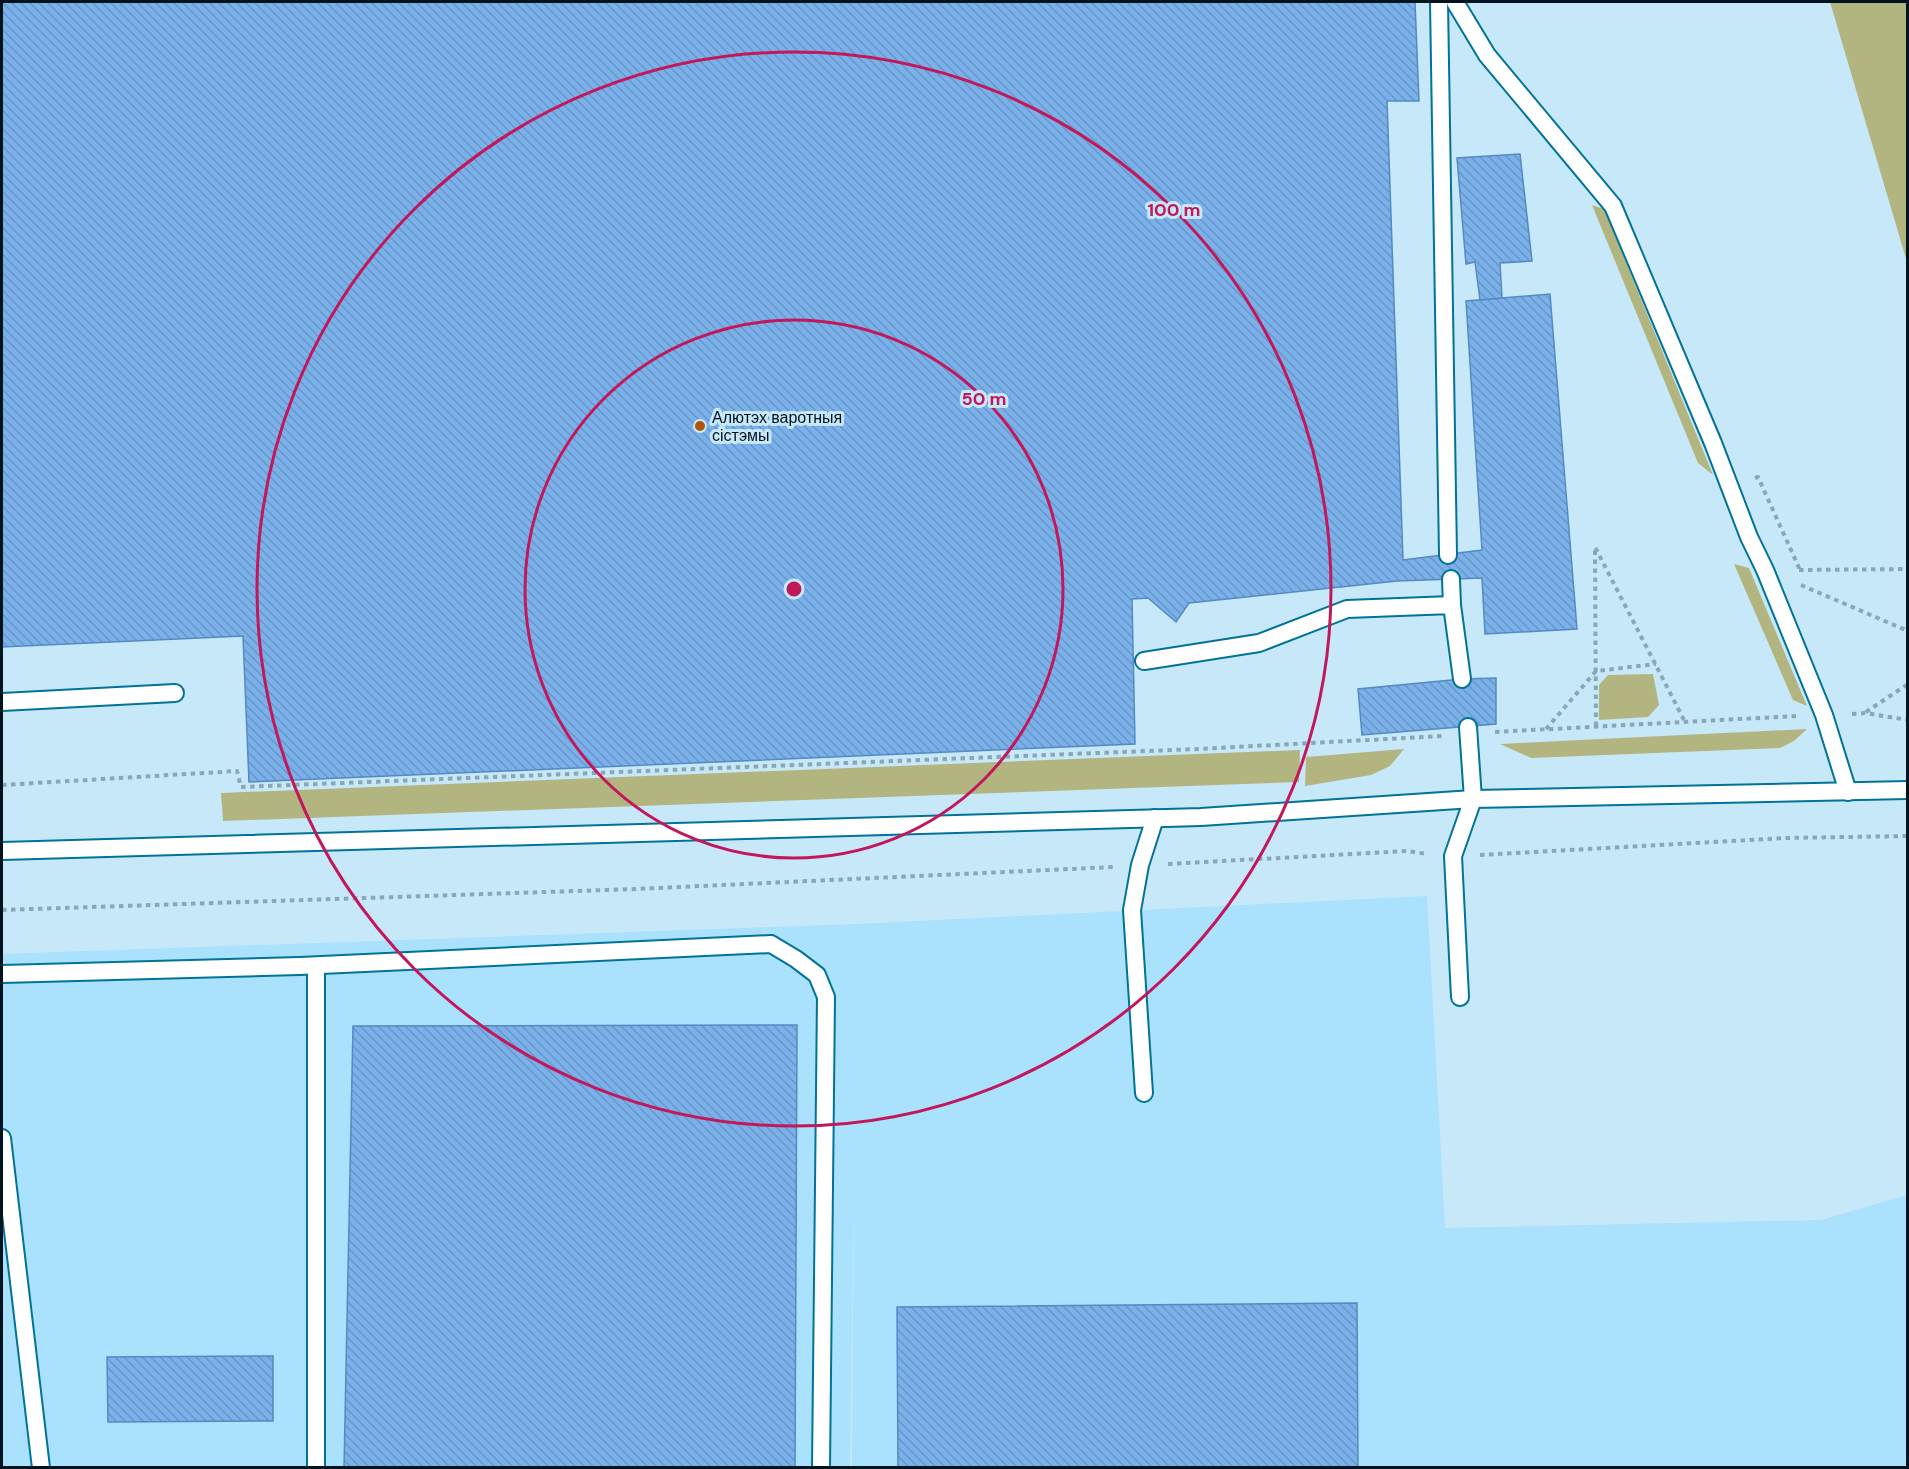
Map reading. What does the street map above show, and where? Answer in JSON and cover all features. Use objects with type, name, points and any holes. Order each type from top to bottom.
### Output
[{"type":"lane","points":[[1439,2],[1448,555]]},
{"type":"lane","points":[[1455,2],[1488,55],[1613,206],[1713,442],[1749,537],[1765,570],[1824,715],[1848,792]]},
{"type":"lane","points":[[1451,579],[1452,605],[1462,679]]},
{"type":"lane","points":[[1144,661],[1259,643],[1347,609],[1452,605]]},
{"type":"lane","points":[[2,702],[175,693]]},
{"type":"lane","points":[[1460,997],[1453,856],[1473,799],[1469,731]]},
{"type":"lane","points":[[2,851],[1201,817],[1473,799],[1908,790]]},
{"type":"lane","points":[[1144,1093],[1132,910],[1140,865],[1155,818]]},
{"type":"lane","points":[[2,974],[316,966],[771,944],[796,959],[817,975],[826,997],[821,1467]]},
{"type":"lane","points":[[316,966],[316,1467]]},
{"type":"lane","points":[[2,1138],[41,1467]]},
{"type":"path","points":[[1596,726],[1595,547],[1685,722]]},
{"type":"path","points":[[1765,570],[1908,569]]},
{"type":"path","points":[[1765,570],[1908,631]]},
{"type":"path","points":[[1546,729],[1596,671],[1656,664]]},
{"type":"path","points":[[1865,713],[1908,684]]},
{"type":"path","points":[[2,784],[237,771],[241,787],[1174,750],[1469,731],[1865,713],[1908,720]]},
{"type":"path","points":[[2,910],[636,889],[1407,851],[1453,856],[1784,838],[1908,836]]},
{"type":"shaded area","points":[[1427,896],[1445,1228],[1821,1220],[1907,1195],[1907,1467],[852,1467],[854,1170],[850,1467],[2,1467],[2,954],[857,924]]},
{"type":"green space","points":[[1830,2],[1907,2],[1907,262]]},
{"type":"green space","points":[[1592,205],[1604,209],[1713,475],[1698,463]]},
{"type":"green space","points":[[1734,564],[1749,568],[1807,706],[1793,700]]},
{"type":"green space","points":[[1653,674],[1659,705],[1648,717],[1599,720],[1599,685],[1608,675]]},
{"type":"green space","points":[[1807,729],[1794,741],[1780,748],[1531,758],[1500,744]]},
{"type":"green space","points":[[1404,749],[1390,766],[1371,775],[1305,786],[1306,757]]},
{"type":"green space","points":[[1300,750],[1299,782],[223,821],[221,793]]},
{"type":"building","name":"Алютэх варотныя сістэмы","points":[[2,2],[1415,2],[1419,101],[1387,101],[1403,560],[1482,550],[1466,301],[1550,294],[1577,629],[1485,634],[1482,578],[1397,581],[1189,603],[1176,622],[1148,598],[1132,599],[1135,744],[249,782],[243,636],[2,647]]},
{"type":"building","points":[[1520,154],[1532,261],[1500,263],[1502,298],[1480,300],[1475,262],[1466,264],[1457,158]]},
{"type":"building","points":[[1496,678],[1496,724],[1362,735],[1358,689]]},
{"type":"building","points":[[797,1025],[795,1468],[344,1468],[353,1026]]},
{"type":"building","points":[[1357,1303],[1358,1468],[898,1468],[897,1307]]},
{"type":"building","points":[[273,1356],[273,1421],[108,1422],[107,1357]]},
{"type":"place","name":"Алютэх варотныя сістэмы","points":[[700,426]]}]
